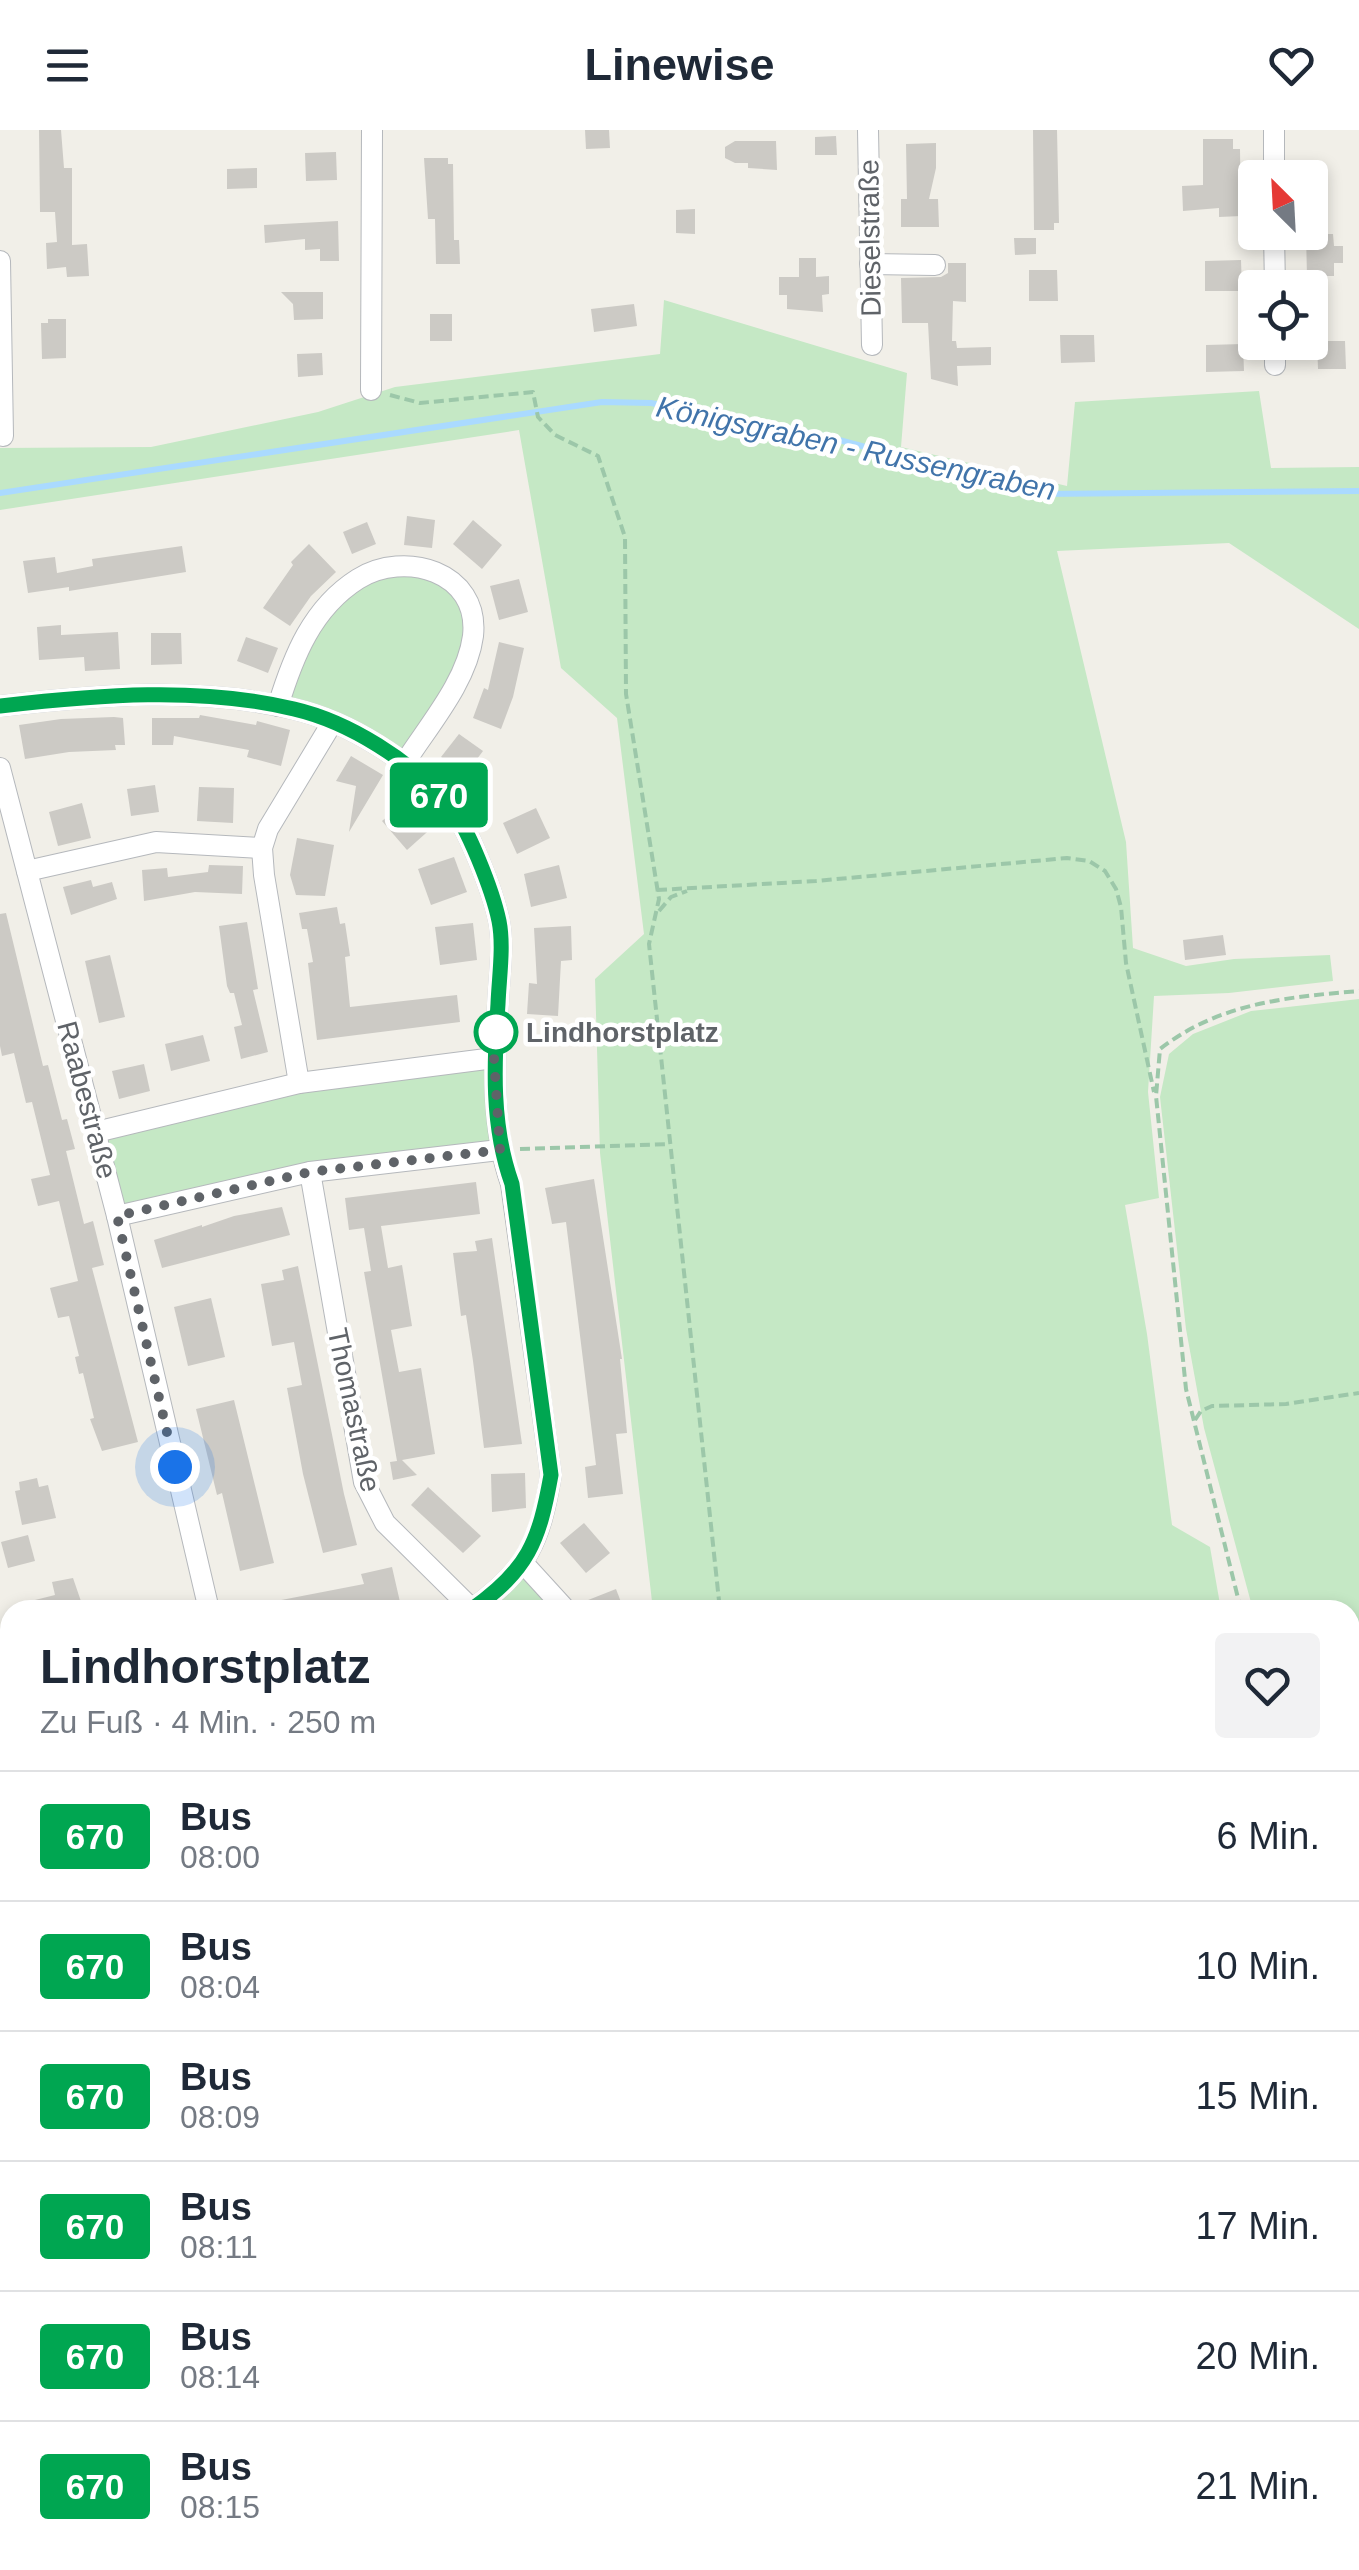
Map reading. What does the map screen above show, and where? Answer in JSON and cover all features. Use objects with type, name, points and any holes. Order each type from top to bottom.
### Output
[{"type":"street","points":[[371,390],[372,130]]},
{"type":"street","name":"Dieselstraße","points":[[868,130],[872,346]]},
{"type":"street","points":[[1274,130],[1274,160]]},
{"type":"street","points":[[0,261],[2,436]]},
{"type":"street","points":[[870,264],[935,264]]},
{"type":"street","points":[[1276,360],[1276,365]]},
{"type":"street","points":[[278,706],[294,654],[334,599],[358,579],[386,568],[415,564],[447,576],[464,596],[473,636],[448,697],[404,764]]},
{"type":"street","points":[[0,706],[85,697],[189,695],[297,709],[332,723],[404,764],[450,805],[480,864],[499,923],[494,1058],[500,1150],[512,1184],[551,1475],[543,1522],[524,1564],[483,1600]]},
{"type":"street","points":[[298,1083],[262,848],[268,829],[332,723]]},
{"type":"street","name":"Raabestraße","points":[[0,768],[117,1216],[206,1600]]},
{"type":"street","points":[[27,871],[156,842],[262,848]]},
{"type":"street","points":[[96,1132],[298,1083],[494,1058]]},
{"type":"street","points":[[117,1216],[310,1172],[500,1150]]},
{"type":"street","name":"Thomastraße","points":[[310,1172],[364,1482],[385,1523],[461,1600]]},
{"type":"street","points":[[524,1564],[557,1600]]},
{"type":"path","points":[[371,390],[420,402],[534,392],[538,417],[555,436],[598,456],[625,537],[626,694],[657,890],[650,944],[719,1600]]},
{"type":"path","points":[[657,890],[816,881],[1067,858],[1089,862],[1104,872],[1116,889],[1121,907],[1126,963],[1156,1100],[1186,1390],[1239,1600]]},
{"type":"path","points":[[656,915],[671,898],[699,888]]},
{"type":"path","points":[[1156,1100],[1160,1049],[1184,1031],[1228,1011],[1283,997],[1359,990]]},
{"type":"path","points":[[500,1150],[670,1144]]},
{"type":"path","points":[[1194,1421],[1201,1411],[1212,1406],[1286,1404],[1359,1393]]},
{"type":"green space","points":[[664,300],[907,373],[901,447],[1067,486],[1075,402],[1259,391],[1271,468],[1359,467],[1359,629],[1229,543],[1057,551],[1126,842],[1133,948],[1186,966],[1234,959],[1330,955],[1333,981],[1229,993],[1154,996],[1148,1092],[1159,1198],[1125,1205],[1147,1334],[1172,1525],[1210,1547],[1219,1600],[652,1600],[600,1153],[595,979],[644,934],[617,718],[561,668],[519,430],[0,510],[0,448],[151,447],[318,412],[395,387],[660,354]]},
{"type":"green space","points":[[386,569],[446,577],[469,614],[462,664],[402,760],[281,704],[317,621]]},
{"type":"green space","points":[[1359,999],[1359,1600],[1250,1600],[1204,1428],[1186,1329],[1160,1097],[1169,1054],[1193,1034],[1251,1011]]},
{"type":"green space","points":[[492,1060],[497,1148],[120,1213],[99,1134],[294,1086]]},
{"type":"green space","points":[[524,1567],[555,1600],[486,1600]]},
{"type":"building","points":[[39,130],[61,130],[64,168],[72,168],[72,245],[87,244],[89,276],[67,277],[66,267],[47,269],[46,243],[57,242],[55,212],[40,212]]},
{"type":"building","points":[[585,130],[609,130],[610,148],[586,149]]},
{"type":"building","points":[[1033,130],[1057,130],[1059,223],[1054,223],[1054,230],[1034,230]]},
{"type":"building","points":[[836,136],[837,155],[815,155],[815,137]]},
{"type":"building","points":[[1203,139],[1233,139],[1233,149],[1240,149],[1238,216],[1219,217],[1219,208],[1183,211],[1182,186],[1203,185]]},
{"type":"building","points":[[735,141],[776,141],[777,170],[748,168],[748,163],[725,158],[725,147]]},
{"type":"building","points":[[936,143],[936,168],[929,199],[938,199],[939,227],[901,227],[901,199],[907,199],[906,144]]},
{"type":"building","points":[[336,152],[337,180],[306,181],[305,153]]},
{"type":"building","points":[[424,158],[448,158],[448,164],[453,164],[454,240],[459,240],[460,264],[436,264],[435,219],[428,219]]},
{"type":"building","points":[[257,168],[257,188],[227,189],[227,169]]},
{"type":"building","points":[[695,209],[695,234],[676,233],[676,210]]},
{"type":"building","points":[[338,221],[339,261],[320,261],[320,249],[305,250],[305,239],[265,243],[264,225]]},
{"type":"building","points":[[1328,234],[1333,234],[1334,246],[1343,246],[1343,263],[1334,263],[1334,276],[1328,276],[1328,270],[1307,270],[1306,250],[1328,250]]},
{"type":"building","points":[[1014,238],[1036,238],[1036,254],[1015,255]]},
{"type":"building","points":[[799,258],[816,258],[816,277],[829,276],[829,294],[822,295],[823,312],[787,309],[787,295],[779,295],[779,277],[799,277]]},
{"type":"building","points":[[1241,260],[1238,291],[1205,291],[1205,261]]},
{"type":"building","points":[[948,263],[966,263],[966,302],[953,301],[952,341],[956,341],[957,348],[991,347],[991,365],[957,366],[958,386],[931,379],[928,323],[902,323],[901,278],[941,277],[948,273]]},
{"type":"building","points":[[1029,270],[1057,270],[1058,301],[1029,301]]},
{"type":"building","points":[[281,292],[323,292],[323,319],[294,320],[293,304]]},
{"type":"building","points":[[634,304],[637,326],[594,332],[591,309]]},
{"type":"building","points":[[430,314],[452,314],[452,341],[430,341]]},
{"type":"building","points":[[48,319],[66,319],[66,358],[42,359],[41,323],[48,323]]},
{"type":"building","points":[[1060,335],[1094,335],[1095,362],[1061,363]]},
{"type":"building","points":[[1328,341],[1345,341],[1346,369],[1318,369],[1318,360],[1328,360]]},
{"type":"building","points":[[1238,344],[1238,360],[1244,360],[1244,371],[1206,372],[1206,345]]},
{"type":"building","points":[[322,353],[323,375],[298,377],[297,354]]},
{"type":"building","points":[[407,516],[435,520],[432,548],[404,545]]},
{"type":"building","points":[[473,520],[502,545],[482,569],[453,544]]},
{"type":"building","points":[[367,522],[376,544],[352,554],[343,532]]},
{"type":"building","points":[[309,544],[336,572],[311,596],[290,626],[263,608],[293,565],[291,562]]},
{"type":"building","points":[[182,546],[186,572],[69,591],[69,587],[28,593],[23,561],[55,557],[57,573],[93,566],[92,559]]},
{"type":"building","points":[[519,579],[528,612],[499,620],[490,586]]},
{"type":"building","points":[[61,625],[61,635],[118,632],[120,669],[85,671],[84,657],[39,660],[37,627]]},
{"type":"building","points":[[151,633],[181,633],[182,664],[151,665]]},
{"type":"building","points":[[246,637],[278,648],[268,673],[237,661]]},
{"type":"building","points":[[499,642],[524,648],[501,729],[473,718],[484,688],[488,690]]},
{"type":"building","points":[[200,715],[256,725],[257,721],[290,730],[281,766],[247,757],[249,750],[174,736],[173,745],[152,745],[152,718]]},
{"type":"building","points":[[123,718],[125,745],[115,745],[116,750],[25,759],[19,725]]},
{"type":"building","points":[[459,734],[483,751],[465,775],[441,757]]},
{"type":"building","points":[[351,756],[383,775],[349,832],[356,786],[336,781]]},
{"type":"building","points":[[155,785],[159,812],[131,816],[127,789]]},
{"type":"building","points":[[199,787],[234,788],[233,823],[197,821]]},
{"type":"building","points":[[411,797],[435,825],[407,850],[382,821]]},
{"type":"building","points":[[82,803],[91,838],[58,846],[49,812]]},
{"type":"building","points":[[536,808],[550,838],[517,854],[503,823]]},
{"type":"building","points":[[297,838],[334,845],[325,896],[296,895],[290,875]]},
{"type":"building","points":[[454,857],[467,892],[431,905],[418,869]]},
{"type":"building","points":[[209,865],[243,866],[242,894],[195,892],[144,901],[142,870],[167,868],[168,877],[208,872]]},
{"type":"building","points":[[559,865],[567,898],[531,907],[524,874]]},
{"type":"building","points":[[91,880],[93,887],[112,882],[117,899],[71,915],[63,887]]},
{"type":"building","points":[[337,907],[340,924],[345,923],[350,956],[345,957],[350,1007],[457,995],[460,1022],[317,1040],[308,963],[313,962],[307,929],[302,929],[299,913]]},
{"type":"building","points":[[6,913],[43,1066],[48,1065],[62,1120],[67,1119],[75,1149],[66,1151],[84,1224],[93,1221],[104,1265],[92,1268],[138,1442],[102,1451],[90,1419],[94,1418],[83,1373],[79,1374],[75,1357],[79,1356],[69,1316],[58,1318],[50,1288],[78,1281],[59,1201],[38,1206],[31,1179],[50,1175],[32,1102],[26,1103],[14,1053],[2,1056],[0,1046],[0,914]]},
{"type":"building","points":[[247,922],[258,989],[253,990],[268,1052],[241,1059],[234,1027],[242,1025],[234,993],[227,986],[219,926]]},
{"type":"building","points":[[473,923],[477,960],[440,965],[435,927]]},
{"type":"building","points":[[571,926],[572,960],[561,961],[558,1016],[527,1014],[529,983],[537,984],[534,928]]},
{"type":"building","points":[[1223,935],[1226,955],[1185,960],[1183,940]]},
{"type":"building","points":[[110,955],[125,1017],[99,1023],[85,961]]},
{"type":"building","points":[[203,1035],[210,1061],[171,1071],[165,1044]]},
{"type":"building","points":[[144,1064],[150,1091],[119,1099],[112,1071]]},
{"type":"building","points":[[594,1179],[622,1359],[627,1433],[616,1434],[623,1494],[588,1498],[585,1467],[596,1465],[566,1222],[552,1224],[545,1188]]},
{"type":"building","points":[[476,1182],[480,1214],[381,1226],[388,1268],[402,1265],[412,1326],[391,1330],[399,1372],[421,1368],[435,1454],[402,1460],[417,1475],[393,1480],[390,1462],[397,1461],[364,1272],[371,1271],[364,1228],[349,1230],[345,1198]]},
{"type":"building","points":[[282,1207],[290,1235],[162,1268],[154,1240],[234,1216]]},
{"type":"building","points":[[492,1238],[522,1444],[484,1448],[466,1315],[461,1316],[453,1253],[477,1251],[475,1241]]},
{"type":"building","points":[[298,1266],[357,1545],[323,1553],[287,1388],[302,1385],[294,1342],[272,1346],[261,1284],[284,1280],[282,1270]]},
{"type":"building","points":[[211,1298],[225,1357],[188,1366],[174,1307]]},
{"type":"building","points":[[234,1400],[274,1563],[240,1571],[222,1493],[217,1495],[196,1409]]},
{"type":"building","points":[[525,1473],[526,1508],[492,1512],[491,1474]]},
{"type":"building","points":[[37,1478],[39,1487],[48,1485],[56,1518],[22,1525],[15,1491],[20,1490],[19,1482]]},
{"type":"building","points":[[428,1487],[481,1536],[463,1553],[411,1505]]},
{"type":"building","points":[[584,1523],[610,1553],[586,1573],[560,1543]]},
{"type":"building","points":[[28,1535],[35,1561],[8,1568],[1,1542]]},
{"type":"building","points":[[392,1567],[400,1600],[281,1600],[364,1584],[361,1574]]},
{"type":"building","points":[[73,1578],[81,1600],[35,1600],[55,1595],[52,1582]]},
{"type":"building","points":[[616,1589],[620,1600],[588,1600]]},
{"type":"waterway","name":"Königsgraben - Russengraben","points":[[0,493],[602,402],[651,403],[824,436],[1042,494],[1359,491]]},
{"type":"bus line","name":"670","points":[[0,706],[85,697],[189,695],[297,709],[362,738],[400,761],[450,805],[480,864],[499,923],[494,1058],[500,1150],[512,1184],[551,1475],[543,1522],[524,1564],[485,1600]]},
{"type":"place","name":"Lindhorstplatz","points":[[496,1032]]},
{"type":"route","points":[[175,1467],[117,1216],[310,1172],[500,1150],[496,1032]]}]
